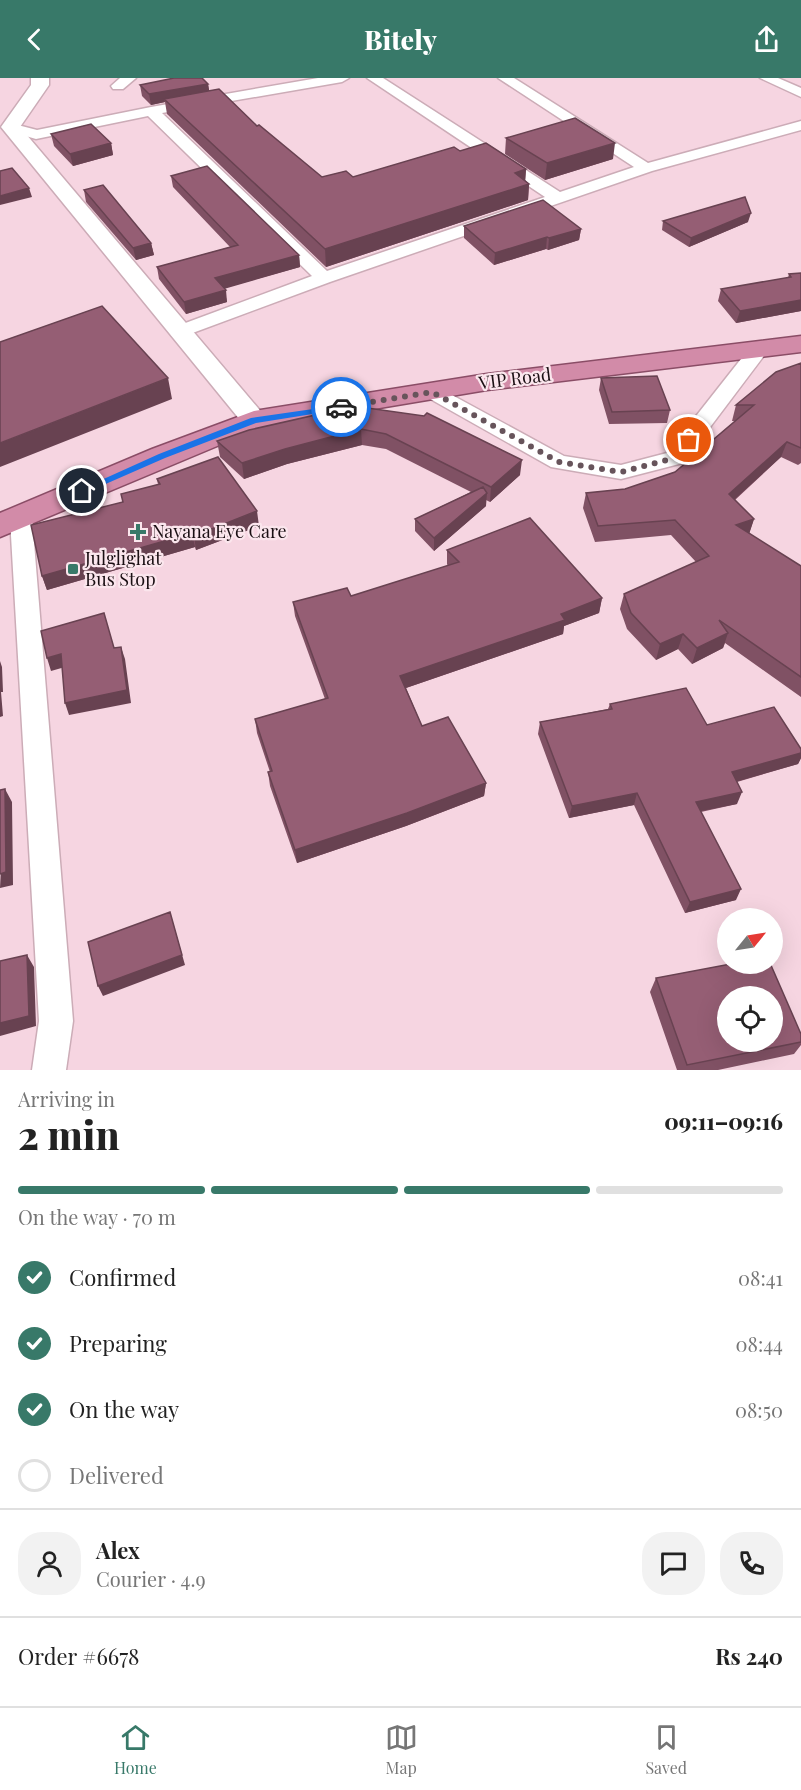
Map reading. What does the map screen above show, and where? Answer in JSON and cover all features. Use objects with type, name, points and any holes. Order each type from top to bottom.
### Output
[{"type":"highway","name":"VIP Road","points":[[10,522],[162,456],[254,420],[498,381],[801,344]]},
{"type":"street","points":[[5,130],[40,85],[40,78]]},
{"type":"street","points":[[5,130],[36,135],[295,82],[342,78]]},
{"type":"street","points":[[374,78],[558,198]]},
{"type":"street","points":[[505,78],[646,168]]},
{"type":"street","points":[[767,78],[801,93]]},
{"type":"street","points":[[151,111],[324,278]]},
{"type":"street","points":[[179,332],[324,278],[646,168],[801,125]]},
{"type":"street","points":[[5,130],[254,420]]},
{"type":"street","points":[[432,392],[559,462],[621,472],[675,458],[759,349]]},
{"type":"street","points":[[10,522],[56,1021],[49,1070]]},
{"type":"building","points":[[174,78],[202,78],[208,84],[149,94],[140,85]]},
{"type":"building","points":[[219,89],[257,126],[259,125],[322,177],[346,171],[353,177],[454,147],[460,151],[486,143],[526,169],[515,173],[529,184],[325,249],[164,99]]},
{"type":"building","points":[[575,118],[615,143],[547,163],[506,138]]},
{"type":"building","points":[[91,124],[111,143],[70,154],[51,134]]},
{"type":"building","points":[[207,166],[299,255],[215,278],[226,290],[184,302],[157,267],[238,245],[171,176]]},
{"type":"building","points":[[12,168],[29,188],[0,196],[0,171]]},
{"type":"building","points":[[103,185],[151,243],[133,248],[84,190]]},
{"type":"building","points":[[745,197],[751,213],[691,238],[663,221]]},
{"type":"building","points":[[543,200],[581,229],[495,253],[464,226]]},
{"type":"building","points":[[801,273],[801,300],[740,311],[721,289],[791,277],[789,274]]},
{"type":"building","points":[[102,306],[168,378],[0,443],[0,342]]},
{"type":"building","points":[[801,363],[801,448],[787,442],[729,494],[754,519],[736,525],[801,566],[801,677],[719,620],[728,633],[697,648],[683,634],[660,644],[631,613],[624,594],[709,556],[675,520],[598,526],[586,493],[625,489],[675,472],[754,405],[736,405],[776,372]]},
{"type":"building","points":[[657,376],[670,410],[612,412],[601,378]]},
{"type":"building","points":[[326,404],[424,416],[427,413],[522,460],[491,487],[386,434],[361,429],[242,463],[217,441],[249,430],[324,413]]},
{"type":"building","points":[[218,457],[257,511],[194,536],[192,533],[42,576],[31,525],[123,502],[121,494],[160,484],[157,479]]},
{"type":"building","points":[[483,487],[487,493],[434,538],[415,519]]},
{"type":"building","points":[[530,518],[602,598],[561,614],[565,620],[400,676],[422,726],[448,717],[486,783],[407,813],[295,850],[268,772],[272,771],[255,719],[328,698],[293,602],[347,588],[351,596],[459,562],[447,550]]},
{"type":"building","points":[[104,613],[114,648],[121,647],[127,690],[65,703],[61,654],[47,658],[41,631]]},
{"type":"building","points":[[686,688],[707,725],[774,707],[801,749],[801,753],[732,772],[742,792],[696,802],[741,889],[690,902],[637,793],[572,806],[540,722],[612,709],[610,704]]},
{"type":"building","points":[[5,789],[6,872],[0,874],[0,790]]},
{"type":"building","points":[[170,912],[182,955],[98,986],[88,942]]},
{"type":"building","points":[[27,955],[29,1016],[0,1023],[0,961]]},
{"type":"building","points":[[717,967],[717,974],[775,974],[780,986],[717,986],[717,1052],[751,1052],[687,1065],[656,978]]},
{"type":"building","points":[[783,993],[801,1034],[801,1042],[783,1046]]},
{"type":"way so far","points":[[341,407],[432,392],[559,462],[621,472],[675,458],[689,440]]},
{"type":"place","name":"Nayana Eye Care","points":[[138,532]]},
{"type":"place","name":"Julglighat Bus Stop","points":[[73,569]]},
{"type":"route","points":[[82,491],[162,456],[254,420],[341,407]]}]
